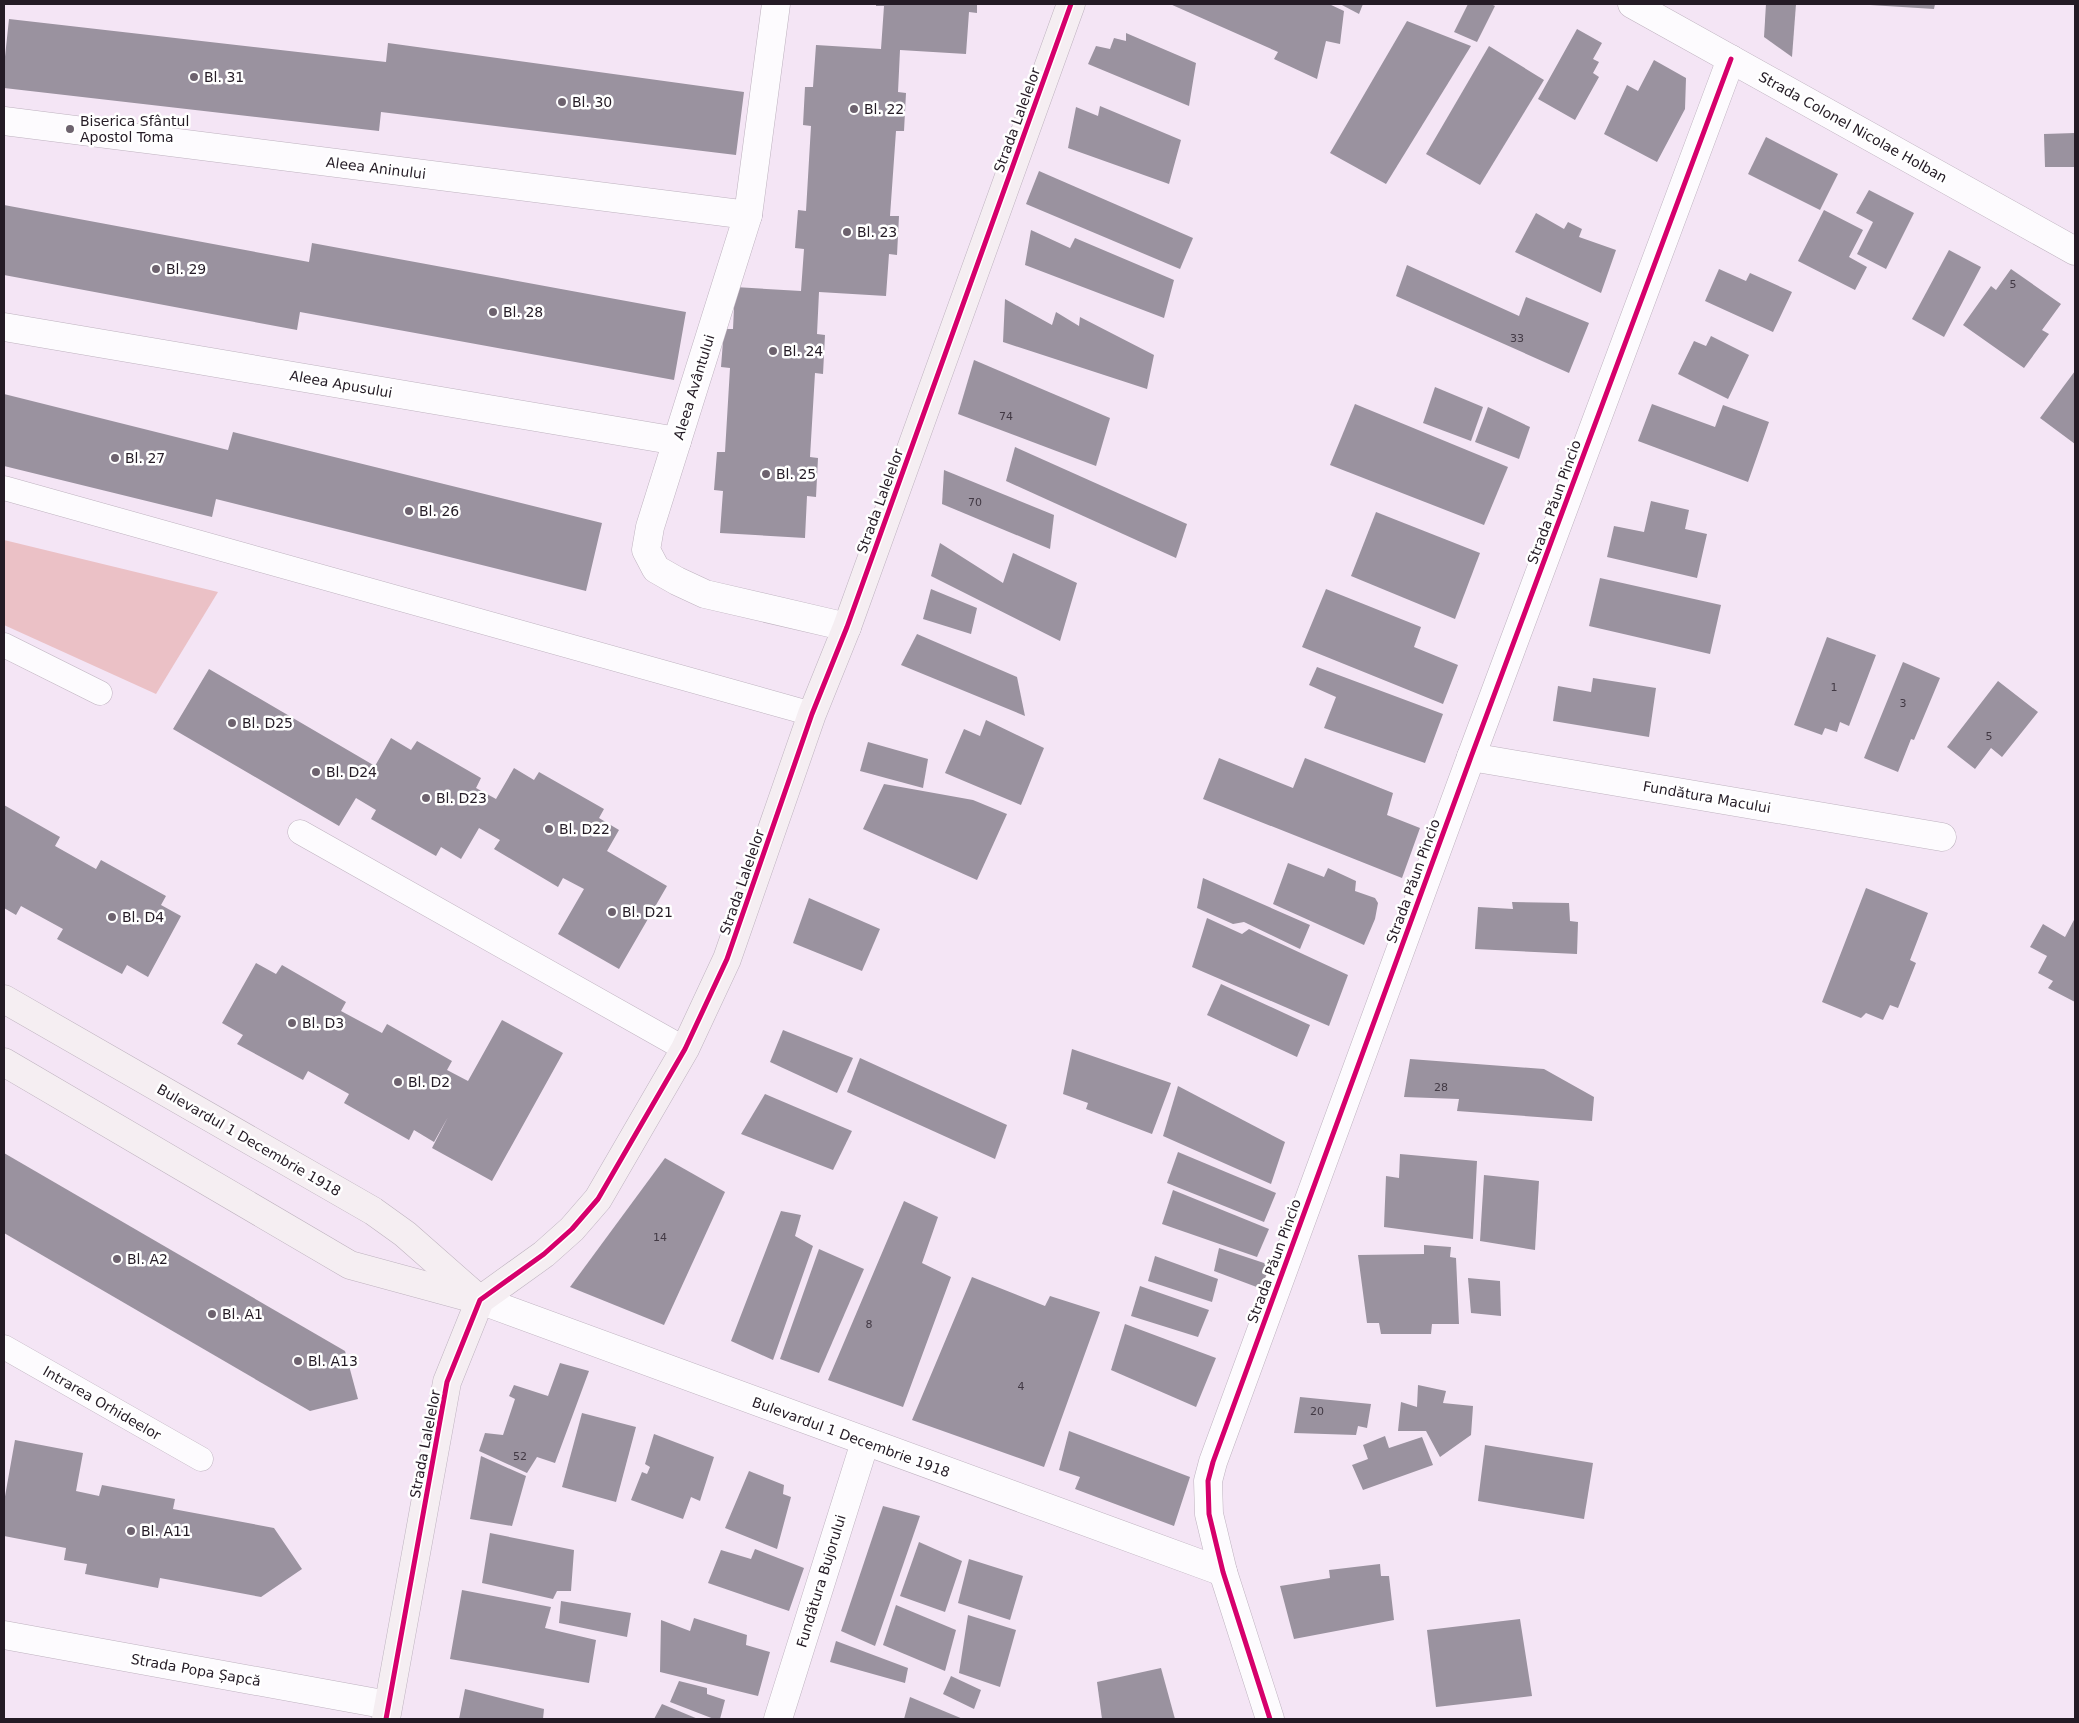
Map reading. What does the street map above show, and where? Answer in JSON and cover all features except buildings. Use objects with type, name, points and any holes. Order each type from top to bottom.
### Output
[{"type":"street","name":"Aleea Avântului","points":[[776,4],[748,215],[650,527],[646,550],[656,569],[705,594],[848,627]]},
{"type":"street","name":"Strada Lalelelor","points":[[387,1712],[448,1382],[480,1300],[544,1254],[572,1230],[591,1206],[621,1159],[686,1049],[726,960],[812,714],[848,627],[1071,4]]},
{"type":"street","name":"Strada Colonel Nicolae Holban","points":[[1632,4],[2075,251]]},
{"type":"street","name":"Strada Păun Pincio","points":[[1270,1719],[1223,1572],[1209,1514],[1208,1481],[1216,1451],[1471,757],[1731,59]]},
{"type":"street","name":"Aleea Aninului","points":[[4,121],[748,215]]},
{"type":"street","name":"Aleea Apusului","points":[[4,327],[677,441]]},
{"type":"street","name":"Fundătura Macului","points":[[1471,757],[1942,837]]},
{"type":"street","name":"Bulevardul 1 Decembrie 1918","points":[[4,999],[373,1211],[405,1234],[480,1300]]},
{"type":"street","name":"Bulevardul 1 Decembrie 1918","points":[[4,1062],[350,1265],[480,1300],[1223,1572]]},
{"type":"street","name":"Fundătura Bujorului","points":[[778,1719],[865,1442]]},
{"type":"street","name":"Strada Popa Șapcă","points":[[4,1635],[387,1712]]},
{"type":"lane","points":[[4,488],[812,714]]},
{"type":"lane","points":[[4,645],[100,693]]},
{"type":"lane","points":[[300,832],[686,1049]]},
{"type":"lane","name":"Intrarea Orhideelor","points":[[4,1347],[201,1459]]},
{"type":"shaded area","points":[[4,540],[218,592],[156,694],[4,625]]},
{"type":"cycle path","points":[[386,1719],[447,1382],[480,1300],[544,1254],[572,1229],[598,1199],[685,1049],[727,959],[812,714],[847,627],[1071,4]]},
{"type":"cycle path","points":[[1270,1719],[1223,1572],[1209,1514],[1208,1481],[1213,1462],[1471,757],[1731,59]]},
{"type":"place","name":"Bl. 31","points":[[194,77]]},
{"type":"place","name":"Bl. 30","points":[[562,102]]},
{"type":"place","name":"Bl. 22","points":[[854,109]]},
{"type":"place","name":"Biserica Sfântul Apostol Toma","points":[[70,129]]},
{"type":"place","name":"Bl. 23","points":[[847,232]]},
{"type":"place","name":"Bl. 29","points":[[156,269]]},
{"type":"place","name":"Bl. 28","points":[[493,312]]},
{"type":"place","name":"Bl. 24","points":[[773,351]]},
{"type":"place","name":"Bl. 27","points":[[115,458]]},
{"type":"place","name":"Bl. 25","points":[[766,474]]},
{"type":"place","name":"Bl. 26","points":[[409,511]]},
{"type":"place","name":"Bl. D25","points":[[232,723]]},
{"type":"place","name":"Bl. D24","points":[[316,772]]},
{"type":"place","name":"Bl. D23","points":[[426,798]]},
{"type":"place","name":"Bl. D22","points":[[549,829]]},
{"type":"place","name":"Bl. D21","points":[[612,912]]},
{"type":"place","name":"Bl. D4","points":[[112,917]]},
{"type":"place","name":"Bl. D3","points":[[292,1023]]},
{"type":"place","name":"Bl. D2","points":[[398,1082]]},
{"type":"place","name":"Bl. A2","points":[[117,1259]]},
{"type":"place","name":"Bl. A1","points":[[212,1314]]},
{"type":"place","name":"Bl. A13","points":[[298,1361]]},
{"type":"place","name":"Bl. A11","points":[[131,1531]]}]
